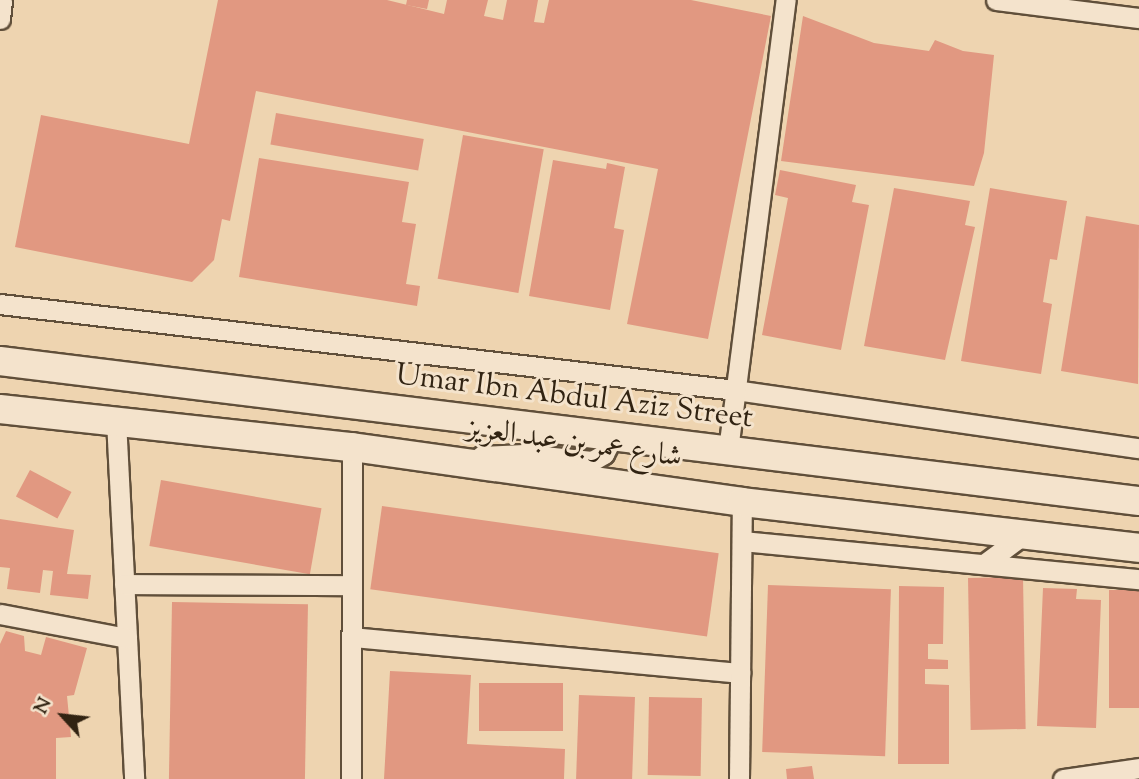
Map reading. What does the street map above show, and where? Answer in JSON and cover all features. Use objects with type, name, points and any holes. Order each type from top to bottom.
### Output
[{"type":"main road","name":"Umar Ibn Abdul Aziz Street","points":[[0,361],[1139,501]]},
{"type":"main road","name":"شارع عمر بن عبد العزيز","points":[[0,409],[352,447],[742,502],[1139,548]]},
{"type":"street","points":[[0,19],[2,0]]},
{"type":"street","points":[[728,450],[786,0]]},
{"type":"street","points":[[996,0],[1139,18]]},
{"type":"street","points":[[0,304],[736,390],[1139,448]]},
{"type":"street","points":[[0,373],[38,366]]},
{"type":"street","points":[[116,420],[134,779]]},
{"type":"street","points":[[434,458],[524,454],[592,461],[604,454],[613,436]]},
{"type":"street","points":[[351,779],[352,447]]},
{"type":"street","points":[[739,779],[742,502]]},
{"type":"street","points":[[984,564],[1023,535]]},
{"type":"street","points":[[742,541],[1139,579]]},
{"type":"street","points":[[124,584],[352,585]]},
{"type":"street","points":[[0,614],[127,638]]},
{"type":"street","points":[[352,637],[740,673]]},
{"type":"street","points":[[1063,779],[1139,768]]},
{"type":"building","points":[[218,0],[387,0],[444,14],[447,0],[488,0],[484,16],[503,20],[507,0],[538,0],[534,22],[544,23],[549,0],[691,0],[771,16],[708,339],[627,324],[658,169],[256,91],[230,221],[222,219],[214,260],[192,282],[15,247],[41,115],[189,144]]},
{"type":"building","points":[[407,0],[429,0],[427,9],[406,5]]},
{"type":"building","points":[[803,16],[874,43],[929,51],[935,40],[963,51],[994,55],[984,153],[974,186],[781,161]]},
{"type":"building","points":[[276,113],[424,139],[418,171],[270,145]]},
{"type":"building","points":[[463,135],[544,149],[518,293],[438,279]]},
{"type":"building","points":[[259,158],[409,182],[402,222],[416,224],[406,284],[420,286],[417,306],[239,277]]},
{"type":"building","points":[[553,160],[606,169],[607,163],[625,167],[614,228],[624,230],[610,310],[529,296]]},
{"type":"building","points":[[780,170],[856,185],[852,202],[869,205],[841,350],[762,335],[788,198],[775,195]]},
{"type":"building","points":[[894,188],[970,201],[965,225],[975,227],[945,360],[864,346]]},
{"type":"building","points":[[990,188],[1067,201],[1057,260],[1050,259],[1043,302],[1052,304],[1041,374],[961,361]]},
{"type":"building","points":[[1086,216],[1139,225],[1138,384],[1061,371]]},
{"type":"building","points":[[30,470],[71,492],[57,519],[16,496]]},
{"type":"building","points":[[161,480],[322,508],[310,574],[149,546]]},
{"type":"building","points":[[382,506],[719,553],[707,637],[370,589]]},
{"type":"building","points":[[0,519],[74,530],[67,574],[91,575],[88,599],[50,595],[53,571],[43,570],[40,593],[7,589],[10,568],[0,567]]},
{"type":"building","points":[[1023,577],[1026,729],[971,730],[968,578]]},
{"type":"building","points":[[768,585],[891,589],[885,756],[762,752]]},
{"type":"building","points":[[899,586],[944,587],[943,644],[928,644],[928,659],[948,660],[948,669],[925,669],[925,684],[949,685],[949,764],[898,764]]},
{"type":"building","points":[[1043,588],[1077,589],[1076,599],[1101,600],[1096,728],[1037,726]]},
{"type":"building","points":[[1109,590],[1139,590],[1139,708],[1109,708]]},
{"type":"building","points":[[172,602],[308,604],[305,779],[169,779]]},
{"type":"building","points":[[6,631],[24,636],[25,651],[41,655],[46,637],[87,648],[74,695],[67,696],[71,737],[56,738],[56,779],[0,779],[0,644]]},
{"type":"building","points":[[390,671],[471,675],[467,744],[565,749],[564,779],[384,779]]},
{"type":"building","points":[[479,683],[563,683],[563,731],[479,731]]},
{"type":"building","points":[[579,695],[635,697],[632,779],[576,779]]},
{"type":"building","points":[[649,697],[702,698],[701,776],[648,775]]},
{"type":"building","points":[[812,766],[814,779],[787,779],[786,769]]}]
